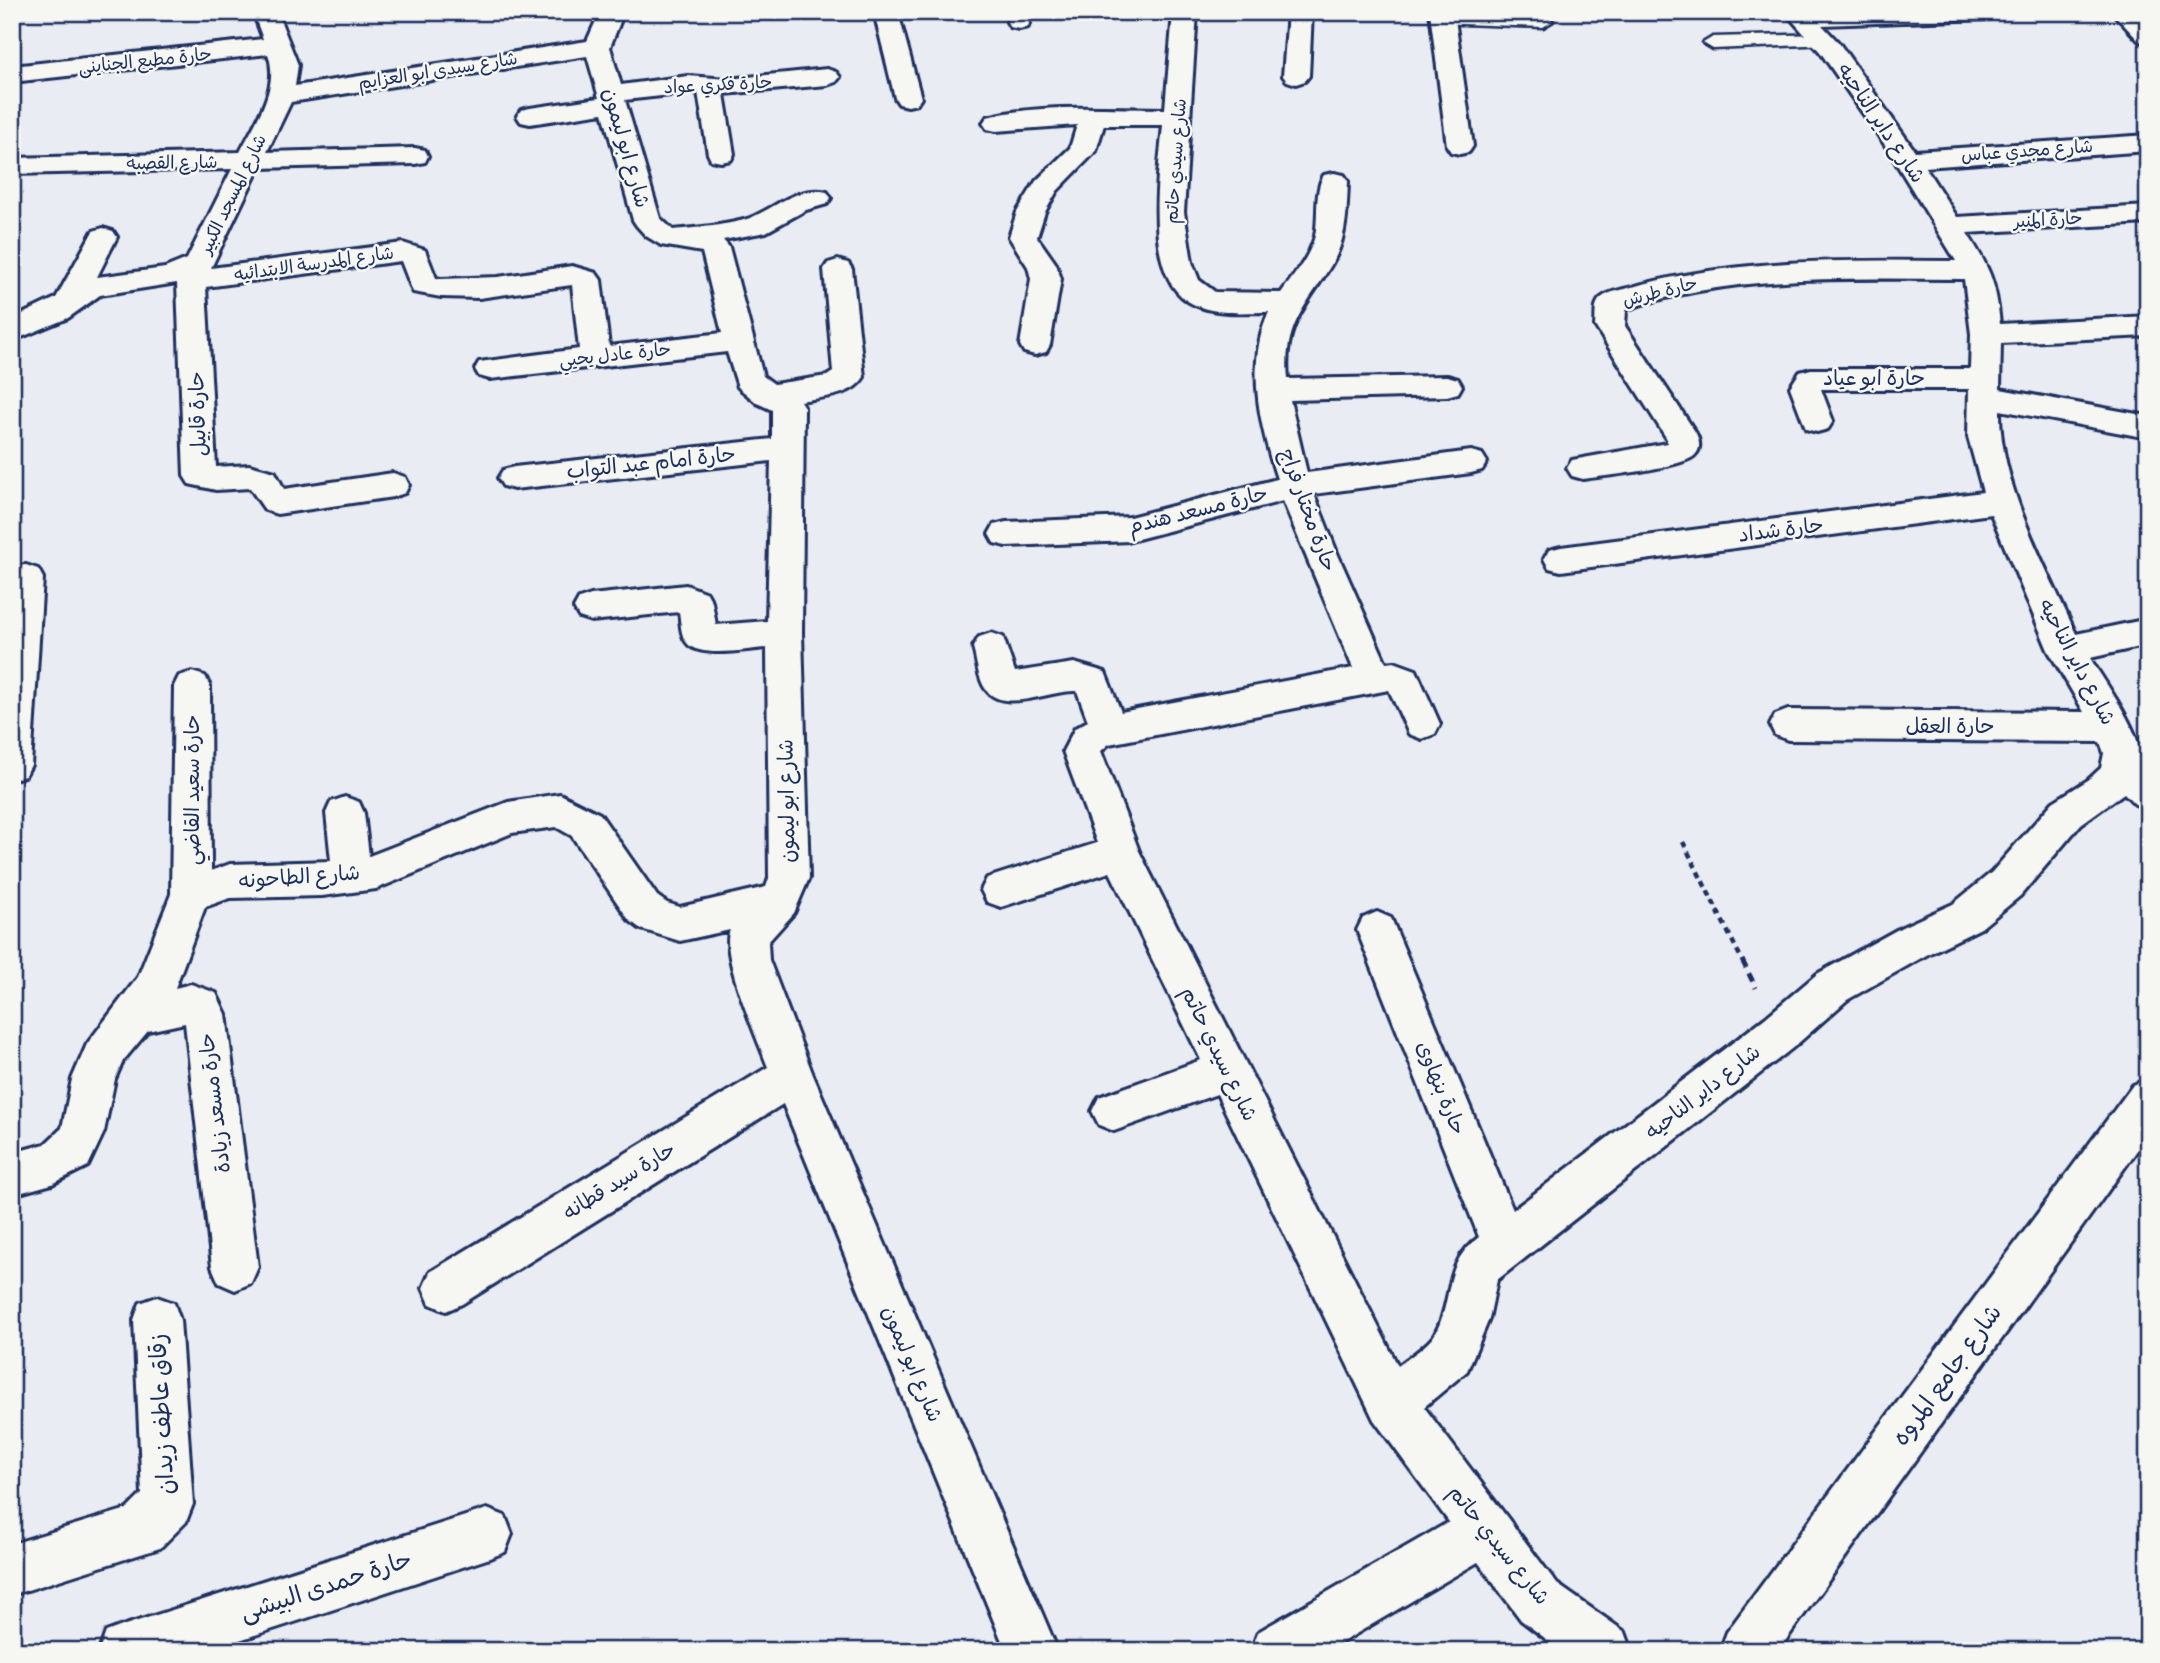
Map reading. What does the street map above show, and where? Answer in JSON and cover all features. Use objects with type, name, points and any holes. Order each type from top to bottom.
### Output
[{"type":"street","name":"شارع المسجد الكبير","points":[[18,327],[68,304],[92,287],[192,275],[205,256],[281,96],[285,65],[265,12]]},
{"type":"street","points":[[597,47],[612,12]]},
{"type":"street","points":[[886,12],[908,98]]},
{"type":"street","name":"شارع سيدي حاتم","points":[[1185,12],[1170,212],[1171,242],[1178,265],[1194,292],[1207,299],[1288,303]]},
{"type":"street","points":[[1296,76],[1300,12]]},
{"type":"street","points":[[1824,20],[1986,12]]},
{"type":"street","points":[[2124,12],[2148,36]]},
{"type":"street","points":[[1443,16],[1461,146]]},
{"type":"street","name":"شارع داير الناحيه","points":[[1391,1403],[1450,1354],[1466,1319],[1469,1293],[1479,1265],[1780,1032],[1832,987],[1916,940],[1967,916],[2006,884],[2067,813],[2101,791],[2118,775],[2123,753],[2112,727],[2066,650],[2002,501],[1984,437],[1986,334],[1982,291],[1976,270],[1824,20]]},
{"type":"street","name":"حارة مطيع الجناينى","points":[[12,74],[278,45]]},
{"type":"street","name":"شارع سيدى ابو العزايم","points":[[281,96],[597,47]]},
{"type":"street","name":"شارع ابو ليمون","points":[[597,47],[647,220],[657,235],[668,240],[701,240],[715,247],[749,380],[759,392],[782,399],[788,407],[784,633],[789,878],[780,901],[747,936],[748,960],[792,1075],[1032,1651]]},
{"type":"street","name":"حارة فكري عواد","points":[[530,116],[688,84],[728,87],[827,77]]},
{"type":"street","points":[[710,85],[721,154]]},
{"type":"street","points":[[996,123],[1052,117],[1179,117]]},
{"type":"street","points":[[1035,345],[1046,279],[1042,264],[1033,256],[1023,237],[1031,212],[1046,187],[1083,151],[1093,117]]},
{"type":"street","name":"شارع مجدي عباس","points":[[1907,160],[2148,143]]},
{"type":"street","name":"شارع القصبه","points":[[12,166],[415,156]]},
{"type":"street","name":"حارة مختار فراج","points":[[1334,181],[1332,223],[1322,255],[1288,303],[1276,332],[1272,390],[1286,459],[1295,486],[1375,678]]},
{"type":"street","points":[[668,240],[756,226],[796,204],[817,198]]},
{"type":"street","name":"حارة المنير","points":[[1948,226],[2148,214]]},
{"type":"street","points":[[68,304],[103,237]]},
{"type":"street","name":"شارع المدرسة الابتدائيه","points":[[192,275],[403,252],[415,256],[423,285],[440,289],[484,287],[572,275],[586,280],[595,357]]},
{"type":"street","points":[[768,396],[834,385],[849,377],[838,269]]},
{"type":"street","name":"حارة طرش","points":[[1583,468],[1674,453],[1683,448],[1683,438],[1610,326],[1611,305],[1629,296],[1696,281],[1765,272],[1976,270]]},
{"type":"street","name":"حارة قابيل","points":[[192,275],[200,476],[212,481],[256,476],[264,480],[268,492],[276,502],[393,485]]},
{"type":"street","points":[[1986,334],[2148,326]]},
{"type":"street","name":"حارة عادل يحيي","points":[[490,369],[739,341]]},
{"type":"street","name":"حارة ابو عياد","points":[[1817,421],[1805,387],[1811,379],[1984,387]]},
{"type":"street","points":[[1272,390],[1447,386]]},
{"type":"street","points":[[1984,387],[2148,428]]},
{"type":"street","name":"حارة امام عبد التواب","points":[[514,478],[788,448]]},
{"type":"street","name":"حارة مسعد هندم","points":[[1006,534],[1130,529],[1295,486],[1381,472],[1471,462]]},
{"type":"street","name":"حارة شداد","points":[[1561,559],[2002,501]]},
{"type":"street","points":[[12,765],[19,579]]},
{"type":"street","points":[[591,608],[685,598],[695,602],[700,635],[705,639],[784,633]]},
{"type":"street","points":[[2066,650],[2148,632]]},
{"type":"street","points":[[992,647],[999,681],[1007,688],[1075,676],[1087,678],[1092,682],[1109,729]]},
{"type":"street","name":"شارع سيدي حاتم","points":[[1422,724],[1403,680],[1394,677],[1375,678],[1109,729],[1093,733],[1085,740],[1082,751],[1120,852],[1391,1403],[1539,1602],[1606,1651]]},
{"type":"street","name":"حارة سعيد القاضي","points":[[191,895],[192,686]]},
{"type":"street","name":"حارة العقل","points":[[1788,725],[2112,727]]},
{"type":"street","points":[[2120,765],[2148,793]]},
{"type":"street","name":"شارع الطاحونه","points":[[191,895],[230,881],[322,879],[376,872],[508,818],[560,810],[586,825],[643,908],[655,917],[680,924],[780,901]]},
{"type":"street","points":[[345,813],[352,875]]},
{"type":"street","points":[[1001,890],[1120,852]]},
{"type":"street","points":[[12,1174],[33,1171],[71,1153],[82,1133],[97,1068],[113,1038],[136,1015],[153,991],[177,920],[191,895]]},
{"type":"street","name":"حارة بنهاوى","points":[[1377,930],[1505,1246]]},
{"type":"street","name":"حارة مسعد زيادة","points":[[136,1015],[191,1003],[201,1006],[205,1014],[235,1267]]},
{"type":"street","points":[[1114,1111],[1227,1070]]},
{"type":"street","name":"حارة سيد قطانه","points":[[446,1288],[792,1075]]},
{"type":"street","name":"شارع جامع المروه","points":[[1746,1651],[2148,1099]]},
{"type":"street","name":"زقاق عاطف زيدان","points":[[12,1570],[142,1530],[167,1504],[157,1320]]},
{"type":"street","points":[[1277,1651],[1484,1530]]},
{"type":"street","name":"حارة حمدى البيشى","points":[[125,1651],[487,1534]]},
{"type":"lane","points":[[1443,16],[1543,21]]},
{"type":"lane","points":[[1713,43],[1824,20]]},
{"type":"path","points":[[1683,842],[1780,1032]]}]
